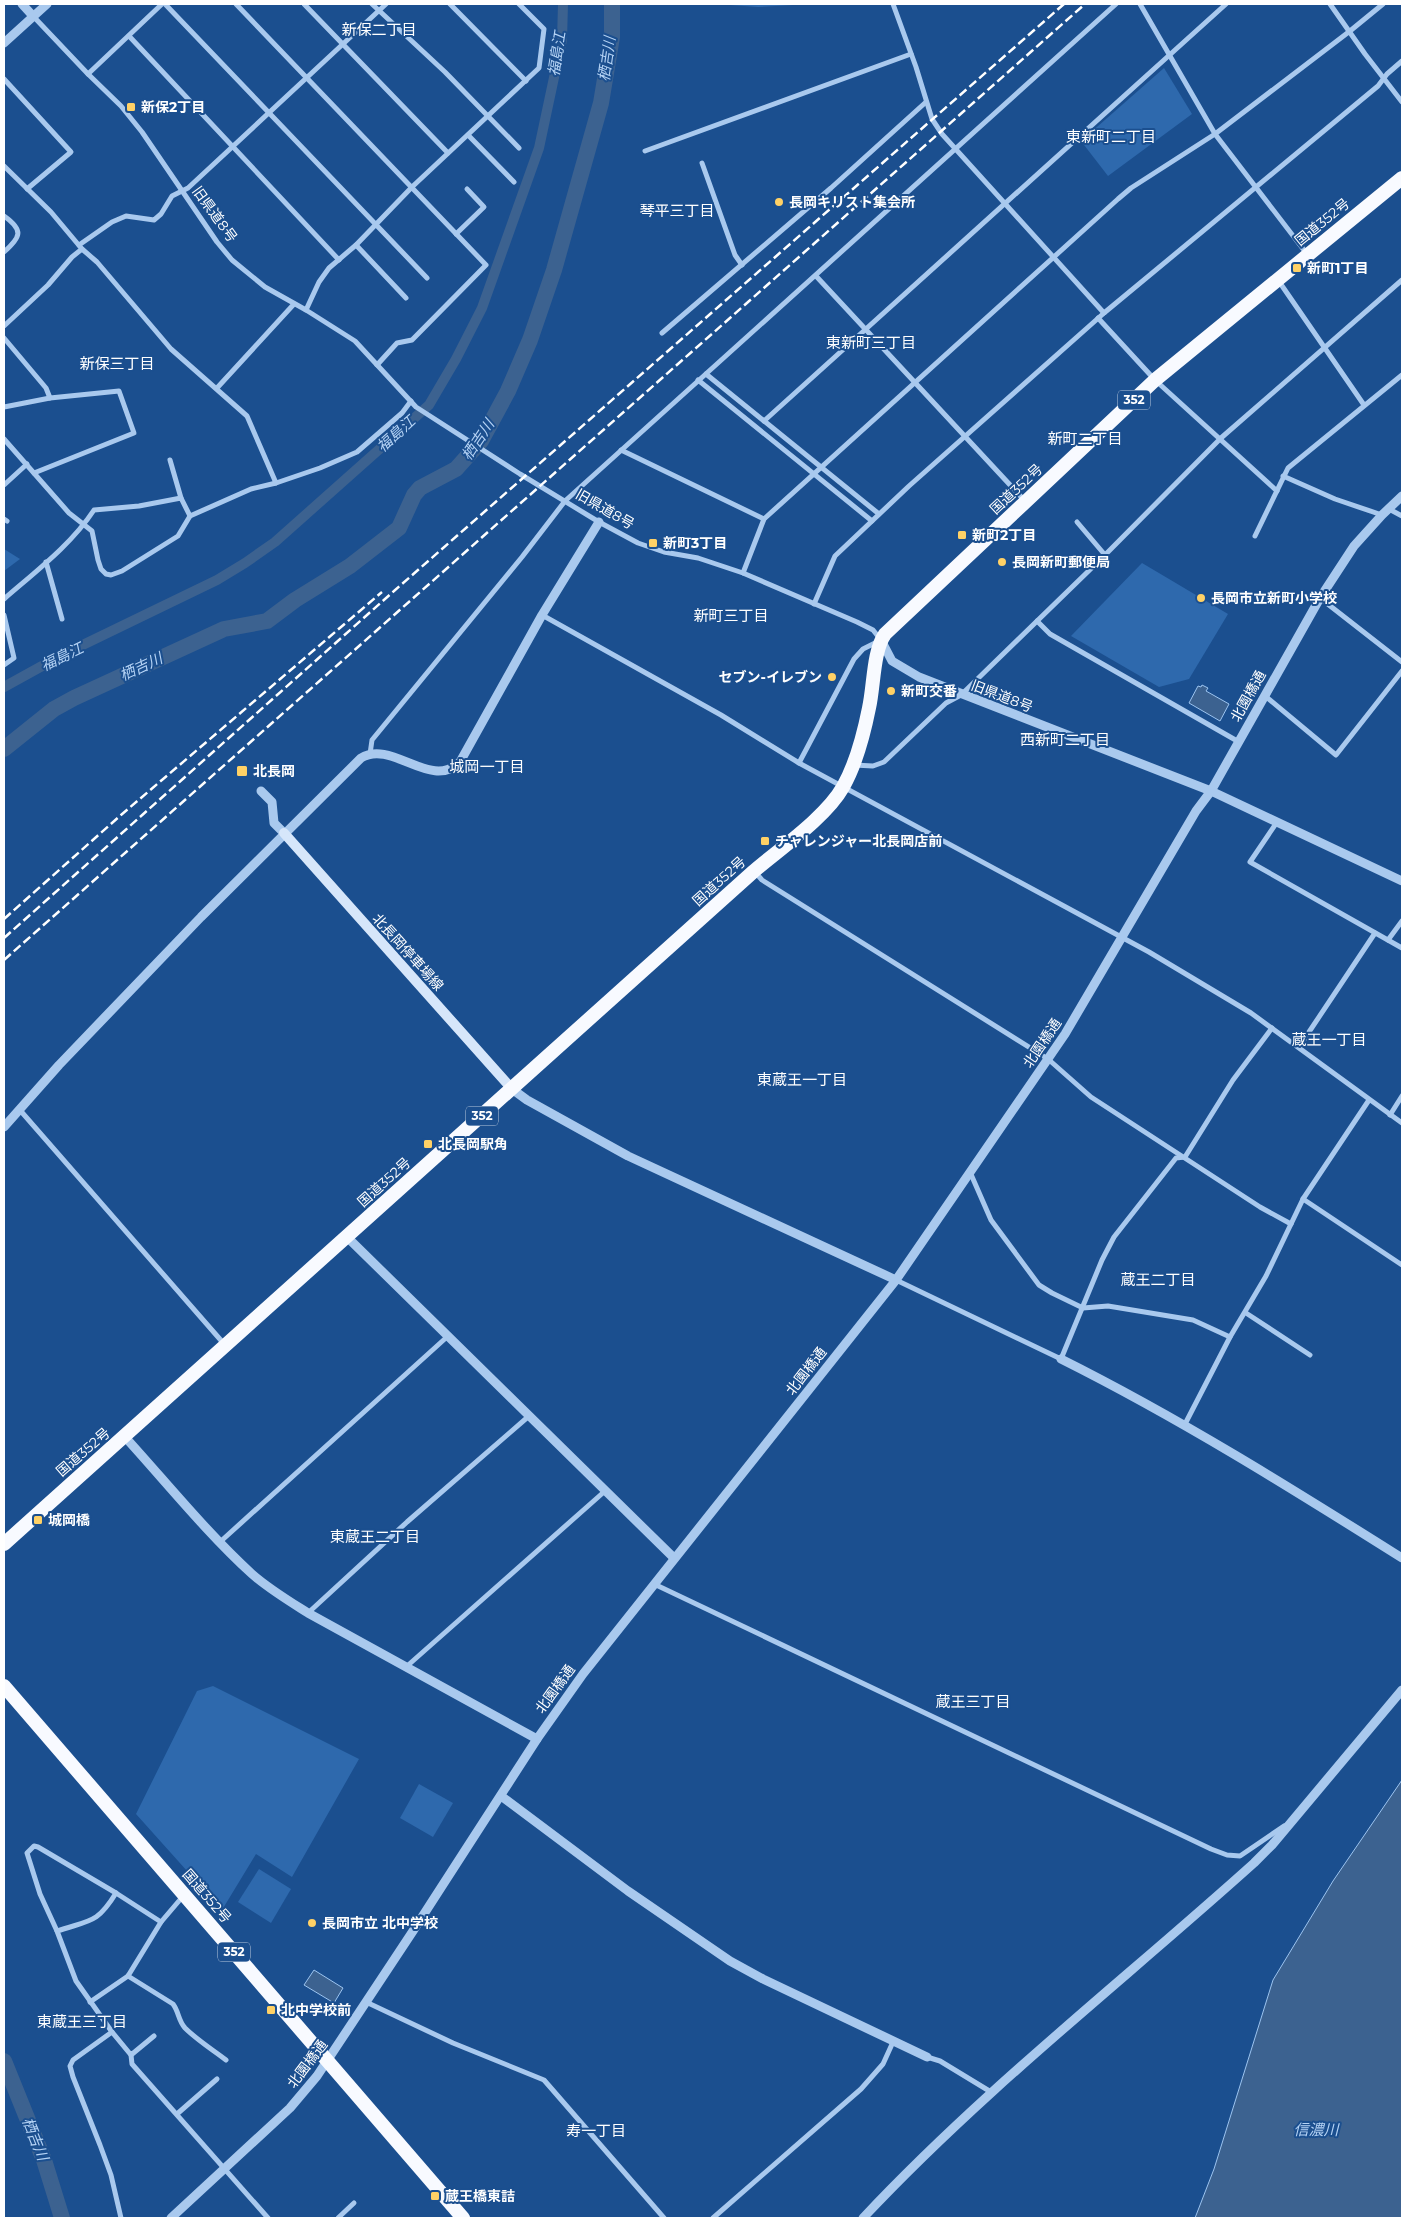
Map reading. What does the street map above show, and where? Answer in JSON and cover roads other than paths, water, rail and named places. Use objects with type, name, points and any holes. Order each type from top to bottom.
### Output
[{"type":"highway","name":"国道352号","points":[[4,1544],[754,871],[823,812],[843,787],[852,765],[869,709],[881,640],[1156,380],[1402,178]]},
{"type":"highway","name":"国道352号","points":[[4,1686],[463,2218]]},
{"type":"main road","name":"北長岡停車場線","points":[[284,833],[512,1089]]},
{"type":"street","name":"旧県道8号","points":[[22,4],[88,74],[122,106],[142,132],[217,242],[232,260],[265,287],[355,341],[416,407],[441,424],[599,522],[653,549],[698,558],[743,573],[873,630],[881,640],[892,661],[919,677],[1211,791],[1402,881]]},
{"type":"street","points":[[4,43],[47,4]]},
{"type":"street","points":[[88,74],[164,4],[427,278]]},
{"type":"street","points":[[236,4],[486,265],[412,340],[397,343],[377,365]]},
{"type":"street","points":[[304,4],[448,153]]},
{"type":"street","points":[[372,4],[445,72],[519,148]]},
{"type":"street","points":[[4,326],[48,285],[81,247],[112,222],[126,216],[154,220],[161,214],[172,196],[182,192],[233,147],[386,4]]},
{"type":"street","points":[[450,4],[526,80]]},
{"type":"street","points":[[306,310],[319,282],[329,268],[356,245],[412,187],[539,68],[544,29],[519,4]]},
{"type":"street","points":[[893,4],[912,54],[926,102],[937,127],[1104,312]]},
{"type":"street","points":[[370,754],[372,740],[447,646],[522,557],[565,501],[1116,4]]},
{"type":"street","points":[[1140,4],[1215,134],[1307,255]]},
{"type":"street","points":[[764,421],[1226,4]]},
{"type":"street","points":[[1330,4],[1402,102]]},
{"type":"street","points":[[743,573],[764,518],[1054,257],[1132,188],[1215,134],[1383,4]]},
{"type":"street","points":[[129,36],[340,260]]},
{"type":"street","points":[[646,151],[912,54]]},
{"type":"street","points":[[814,604],[835,556],[878,514],[1104,312],[1256,189],[1384,80],[1387,74],[1402,61]]},
{"type":"street","points":[[4,79],[71,152],[27,189]]},
{"type":"street","points":[[662,333],[831,188],[926,102]]},
{"type":"street","points":[[468,135],[514,182]]},
{"type":"street","points":[[702,163],[735,255],[742,265]]},
{"type":"street","points":[[4,166],[51,212],[81,247],[97,262],[171,349],[247,416],[276,484]]},
{"type":"street","points":[[456,234],[484,207],[467,189]]},
{"type":"street","points":[[4,216],[17,226],[19,232],[15,242],[4,252]]},
{"type":"street","points":[[356,245],[406,298]]},
{"type":"street","points":[[816,276],[1026,502]]},
{"type":"street","points":[[1278,280],[1364,405]]},
{"type":"street","points":[[852,765],[873,766],[884,762],[946,703],[961,695],[1106,555],[1221,438],[1402,280]]},
{"type":"street","points":[[217,388],[294,304]]},
{"type":"street","points":[[1098,318],[1156,380],[1278,491]]},
{"type":"street","points":[[4,338],[46,388],[50,398]]},
{"type":"street","points":[[706,374],[878,514]]},
{"type":"street","points":[[1255,536],[1278,491],[1283,476],[1296,461],[1402,376]]},
{"type":"street","points":[[698,380],[872,521]]},
{"type":"street","points":[[4,407],[50,398],[119,391],[134,433],[34,473]]},
{"type":"street","points":[[4,439],[69,513],[92,532],[101,569],[106,574],[112,575],[122,571],[178,536],[190,516],[251,489],[276,484],[357,452],[402,413],[410,401]]},
{"type":"street","points":[[621,450],[764,518]]},
{"type":"street","points":[[170,460],[181,498],[190,516]]},
{"type":"street","points":[[4,485],[26,464]]},
{"type":"street","points":[[1283,476],[1335,499],[1402,516]]},
{"type":"street","name":"北園橋通","points":[[171,2218],[290,2108],[328,2060],[537,1739],[583,1674],[896,1280],[1048,1059],[1122,938],[1196,811],[1211,791],[1320,598],[1354,546],[1402,496]]},
{"type":"street","points":[[4,600],[84,525],[94,510],[139,506],[181,498]]},
{"type":"street","points":[[4,1126],[104,1018],[284,833],[361,758],[370,754],[386,755],[434,770],[447,770],[457,765],[466,753],[542,615],[599,522]]},
{"type":"street","points":[[1077,522],[1106,555]]},
{"type":"street","points":[[46,562],[62,619]]},
{"type":"street","points":[[1320,598],[1402,662]]},
{"type":"street","points":[[4,614],[14,658],[4,665]]},
{"type":"street","points":[[542,615],[721,715],[799,763],[1191,976],[1272,1028],[1402,1123]]},
{"type":"street","points":[[1037,621],[1050,634],[1239,742]]},
{"type":"street","points":[[799,763],[854,659],[863,649],[881,640]]},
{"type":"street","points":[[1264,695],[1336,756],[1402,671]]},
{"type":"street","points":[[261,791],[272,802],[274,823],[284,833]]},
{"type":"street","points":[[1277,821],[1250,862],[1402,948]]},
{"type":"street","points":[[754,871],[762,880],[900,964],[1048,1059],[1091,1097],[1260,1207],[1291,1224]]},
{"type":"street","points":[[1388,940],[1402,921]]},
{"type":"street","points":[[1299,1047],[1375,933]]},
{"type":"street","points":[[1184,1157],[1233,1080],[1272,1028]]},
{"type":"street","points":[[512,1089],[527,1100],[628,1156],[896,1280],[1108,1384],[1295,1491],[1402,1558]]},
{"type":"street","points":[[1390,1115],[1402,1096]]},
{"type":"street","points":[[1184,1426],[1230,1337],[1246,1313],[1304,1199],[1369,1100]]},
{"type":"street","points":[[19,1109],[225,1346]]},
{"type":"street","points":[[1061,1360],[1102,1260],[1114,1237],[1176,1158],[1184,1157]]},
{"type":"street","points":[[970,1170],[991,1220],[1039,1285],[1083,1308],[1108,1306],[1193,1320],[1230,1337]]},
{"type":"street","points":[[1304,1199],[1402,1265]]},
{"type":"street","points":[[347,1237],[449,1335],[674,1558]]},
{"type":"street","points":[[1246,1313],[1310,1355]]},
{"type":"street","points":[[220,1542],[449,1335]]},
{"type":"street","points":[[308,1613],[407,1522],[529,1416]]},
{"type":"street","points":[[125,1437],[220,1542],[252,1574],[308,1613],[537,1739]]},
{"type":"street","points":[[406,1667],[605,1491]]},
{"type":"street","points":[[654,1584],[1227,1855],[1240,1856],[1291,1822]]},
{"type":"street","points":[[863,2218],[939,2141],[991,2092],[1237,1879],[1272,1845],[1402,1690]]},
{"type":"street","points":[[501,1796],[628,1891],[730,1961],[893,2042],[927,2058],[940,2061],[991,2092]]},
{"type":"street","points":[[161,1922],[116,1893],[34,1846],[26,1853],[40,1894],[57,1931],[71,1971],[90,2002],[131,2055],[132,2064],[268,2218]]},
{"type":"street","points":[[57,1931],[99,1917],[116,1893]]},
{"type":"street","points":[[90,2002],[128,1976],[161,1922],[185,1895]]},
{"type":"street","points":[[128,1976],[173,2004],[177,2017],[185,2028],[226,2060]]},
{"type":"street","points":[[366,2002],[453,2043],[544,2080],[664,2218]]},
{"type":"street","points":[[112,2032],[73,2060],[70,2066],[111,2175],[121,2218]]},
{"type":"street","points":[[131,2055],[154,2036]]},
{"type":"street","points":[[713,2218],[861,2089],[883,2064],[893,2042]]},
{"type":"street","points":[[178,2114],[217,2079]]},
{"type":"street","points":[[338,2218],[354,2203]]},
{"type":"water","points":[[1202,685],[1208,688],[1206,691],[1229,704],[1220,721],[1189,703],[1198,686],[1201,687]]},
{"type":"water","name":"信濃川","points":[[1402,1780],[1402,2218],[1195,2218],[1214,2169],[1273,1980],[1333,1881]]},
{"type":"water","points":[[314,1970],[343,1988],[334,2003],[304,1985]]},
{"type":"waterway","name":"福島江","points":[[4,687],[62,655],[217,580],[245,563],[275,542],[429,405],[456,359],[482,308],[539,148],[562,40],[563,4]]},
{"type":"waterway","name":"栖吉川","points":[[4,749],[54,709],[74,698],[224,629],[267,621],[295,600],[350,566],[399,528],[414,495],[420,488],[456,469],[481,441],[508,391],[530,340],[554,270],[601,103],[612,37],[612,4]]},
{"type":"waterway","name":"栖吉川","points":[[4,2061],[44,2160],[62,2218]]},
{"type":"railway","points":[[4,938],[394,591],[1064,4]]},
{"type":"railway","points":[[4,960],[1085,4]]},
{"type":"railway","points":[[4,919],[121,815],[382,592]]},
{"type":"place","name":"新保2丁目","points":[[131,107]]},
{"type":"place","name":"長岡キリスト集会所","points":[[779,202]]},
{"type":"place","name":"新町1丁目","points":[[1297,268]]},
{"type":"place","name":"新町2丁目","points":[[962,535]]},
{"type":"place","name":"新町3丁目","points":[[653,543]]},
{"type":"place","name":"長岡新町郵便局","points":[[1002,562]]},
{"type":"place","name":"長岡市立新町小学校","points":[[1201,598]]},
{"type":"place","name":"セブン-イレブン","points":[[832,677]]},
{"type":"place","name":"新町交番","points":[[891,691]]},
{"type":"place","name":"北長岡","points":[[242,771]]},
{"type":"place","name":"チャレンジャー北長岡店前","points":[[765,841]]},
{"type":"place","name":"北長岡駅角","points":[[428,1144]]},
{"type":"place","name":"城岡橋","points":[[38,1520]]},
{"type":"place","name":"長岡市立 北中学校","points":[[312,1923]]},
{"type":"place","name":"北中学校前","points":[[271,2010]]},
{"type":"place","name":"蔵王橋東詰","points":[[435,2196]]},
{"type":"district","name":"新保二丁目","points":[[379,30]]},
{"type":"district","name":"東新町二丁目","points":[[1111,137]]},
{"type":"district","name":"琴平三丁目","points":[[677,211]]},
{"type":"district","name":"東新町三丁目","points":[[871,343]]},
{"type":"district","name":"新保三丁目","points":[[117,364]]},
{"type":"district","name":"新町二丁目","points":[[1085,439]]},
{"type":"district","name":"新町三丁目","points":[[731,616]]},
{"type":"district","name":"西新町二丁目","points":[[1065,740]]},
{"type":"district","name":"城岡一丁目","points":[[487,767]]},
{"type":"district","name":"蔵王一丁目","points":[[1329,1040]]},
{"type":"district","name":"東蔵王一丁目","points":[[802,1080]]},
{"type":"district","name":"蔵王二丁目","points":[[1158,1280]]},
{"type":"district","name":"東蔵王二丁目","points":[[375,1537]]},
{"type":"district","name":"蔵王三丁目","points":[[973,1702]]},
{"type":"district","name":"東蔵王三丁目","points":[[82,2022]]},
{"type":"district","name":"寿一丁目","points":[[596,2131]]}]
